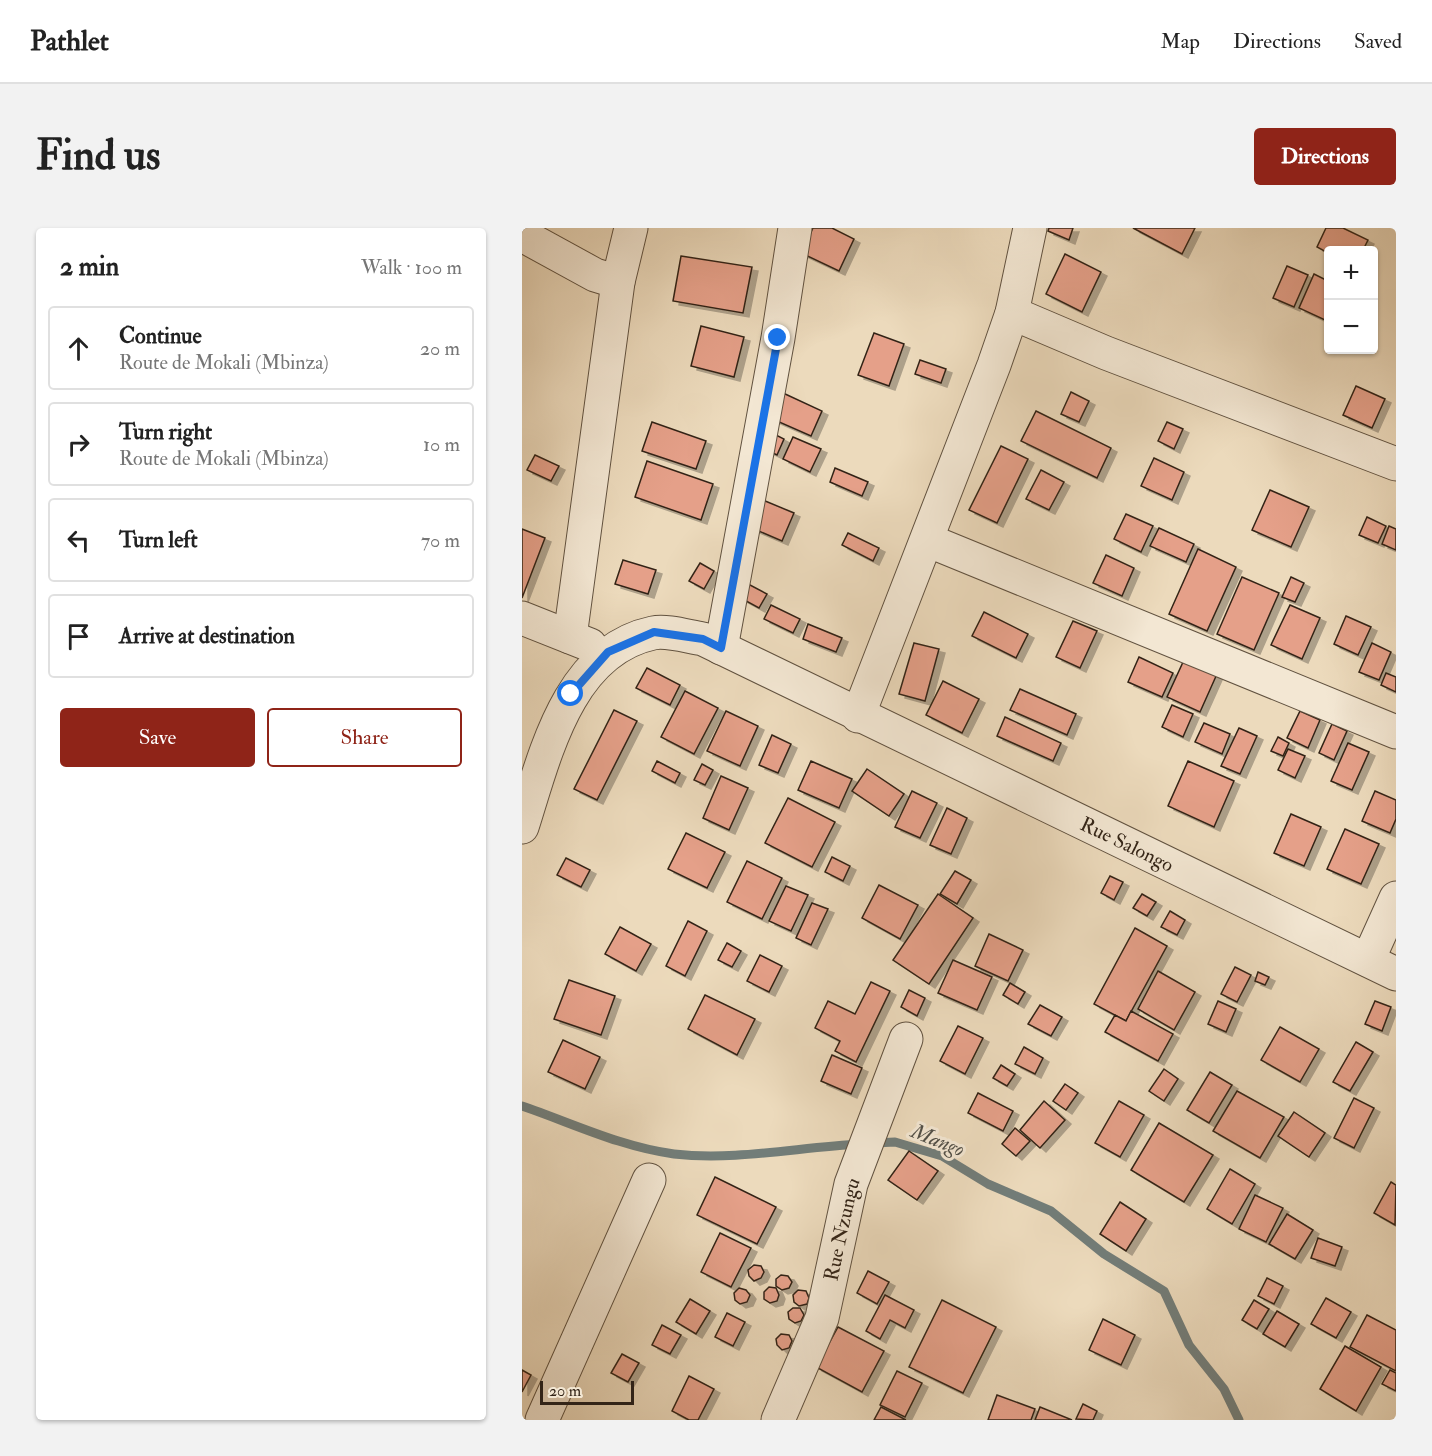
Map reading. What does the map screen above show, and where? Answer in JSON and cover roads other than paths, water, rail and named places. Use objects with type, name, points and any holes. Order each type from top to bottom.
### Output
[{"type":"street","points":[[570,637],[618,282],[631,228]]},
{"type":"street","points":[[721,648],[778,338],[795,228]]},
{"type":"street","points":[[858,716],[1012,313],[1030,228]]},
{"type":"street","points":[[522,236],[595,275],[618,282]]},
{"type":"street","points":[[1012,313],[1106,353],[1396,464]]},
{"type":"street","points":[[927,540],[1396,732]]},
{"type":"street","points":[[522,618],[608,652],[571,694],[544,756],[522,827]]},
{"type":"street","name":"Rue Salongo","points":[[608,652],[654,632],[703,639],[858,716],[1382,967]]},
{"type":"street","points":[[1382,967],[1396,898]]},
{"type":"street","name":"Rue Nzungu","points":[[778,1420],[822,1318],[851,1184],[874,1118],[906,1039]]},
{"type":"street","points":[[542,1420],[649,1180]]},
{"type":"waterway","name":"Mango","points":[[522,1106],[616,1140],[674,1154],[744,1155],[861,1144]]},
{"type":"waterway","name":"Mango","points":[[875,1143],[895,1142],[942,1156],[988,1184],[1051,1211],[1104,1254],[1164,1291],[1189,1345],[1224,1389],[1239,1420]]}]
